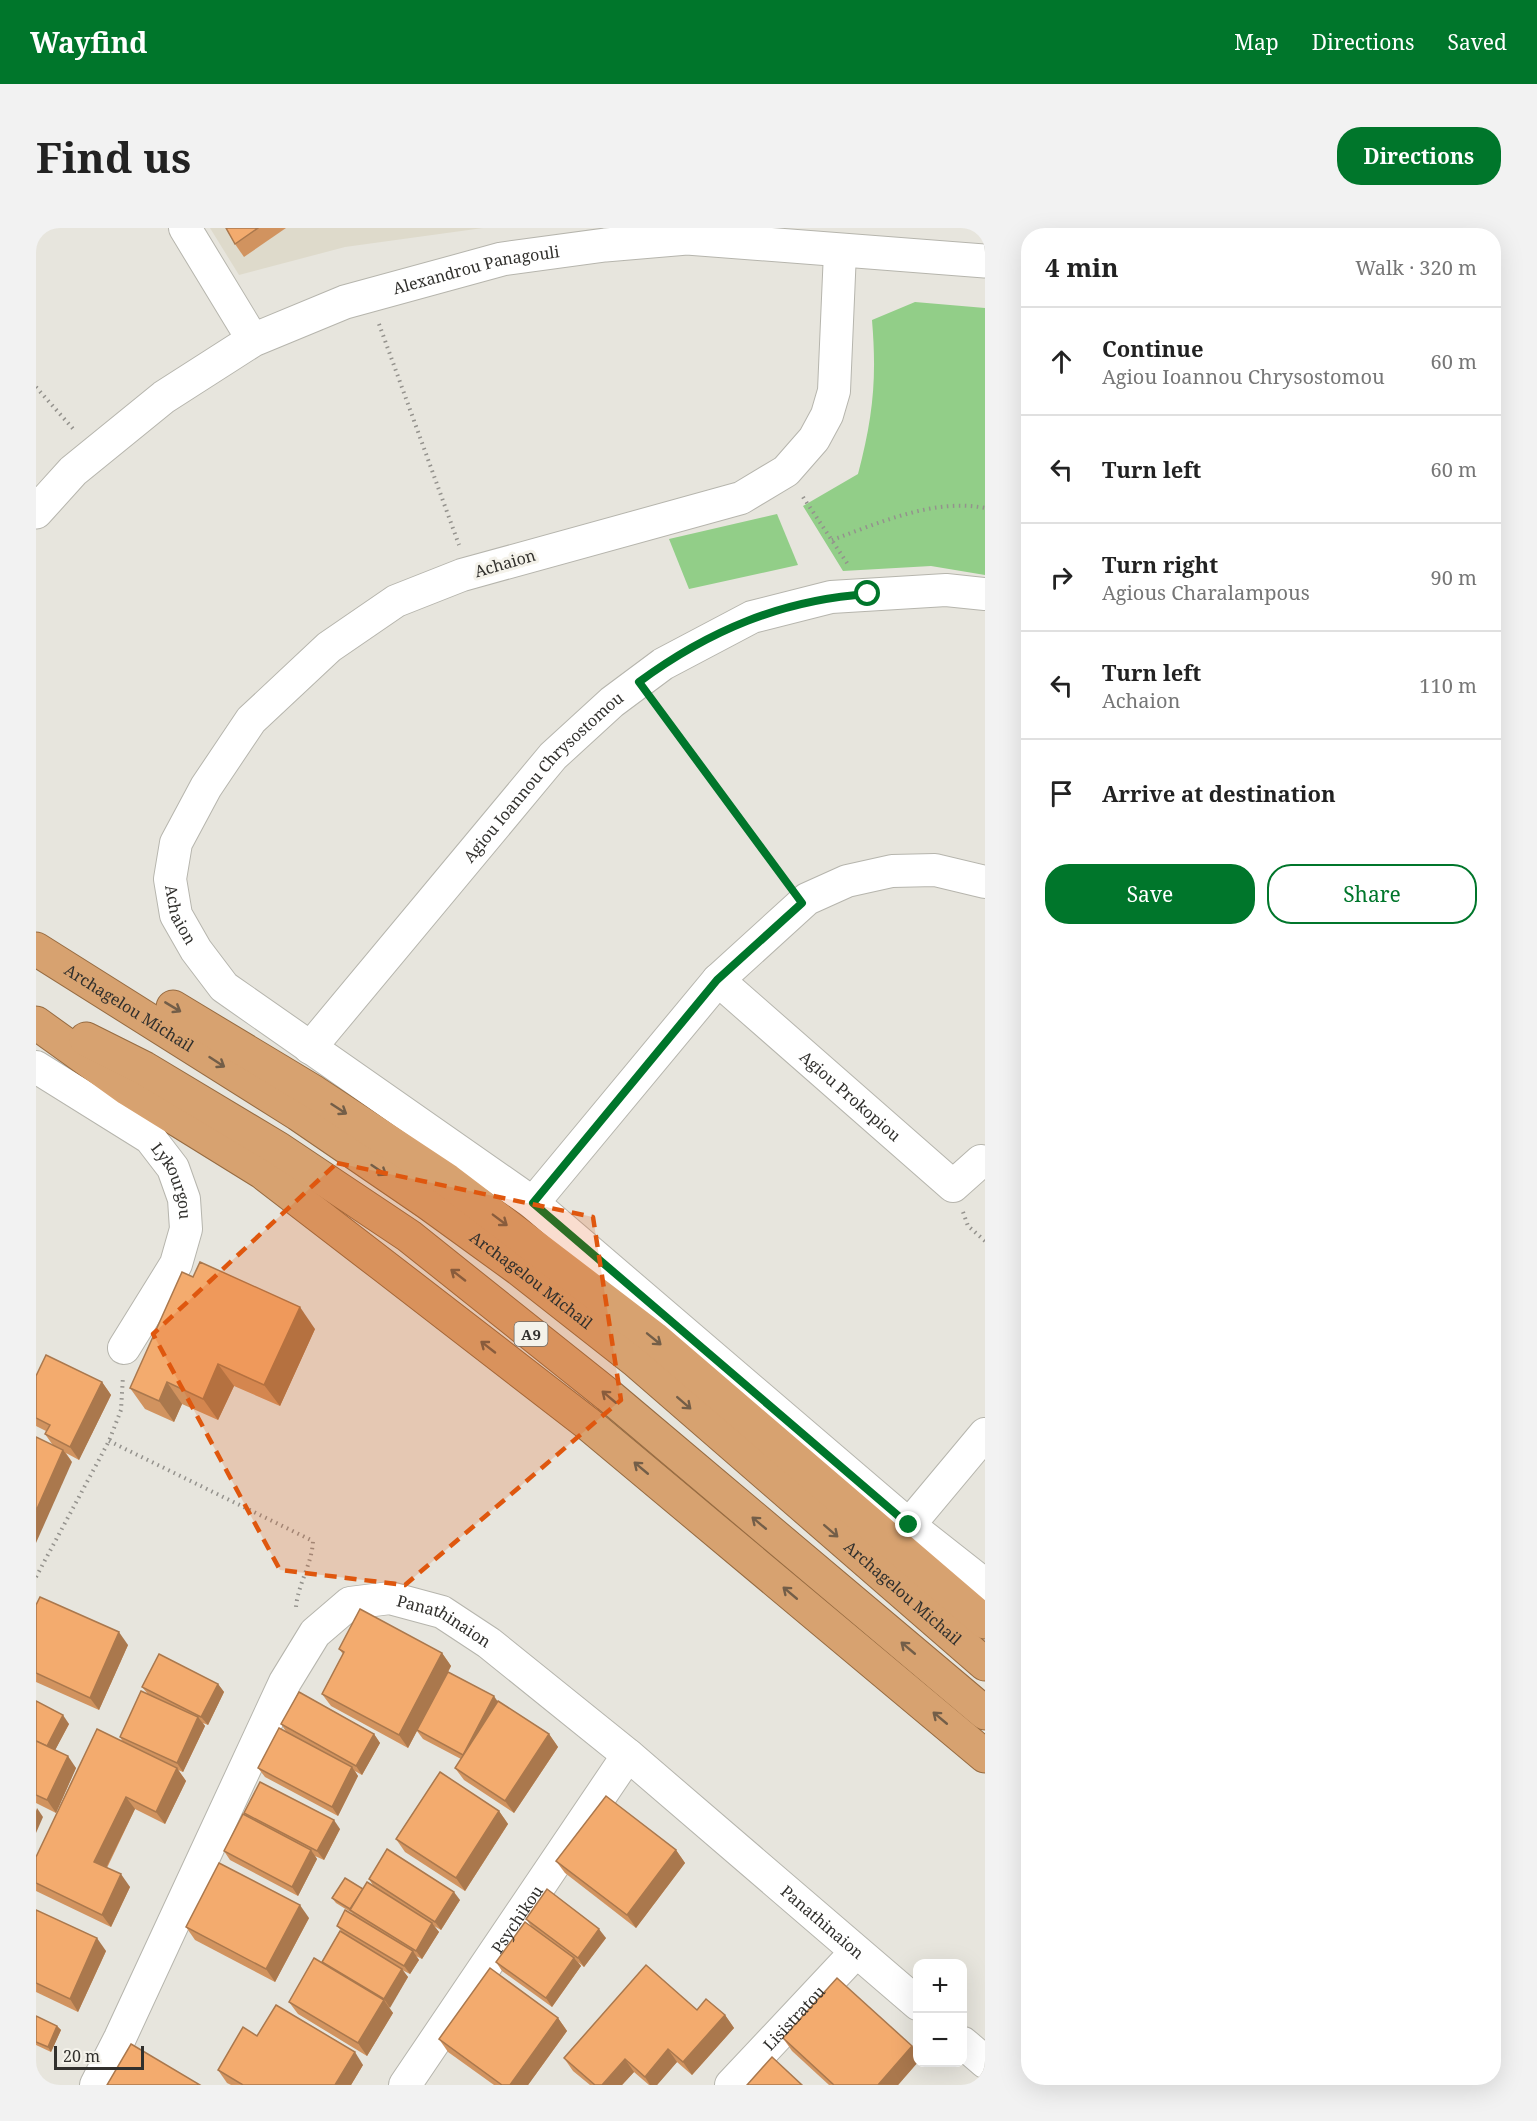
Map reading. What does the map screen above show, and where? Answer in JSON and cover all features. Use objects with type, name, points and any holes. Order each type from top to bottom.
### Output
[{"type":"highway","name":"Archagelou Michail","points":[[36,949],[298,1114],[519,1269],[636,1361],[985,1664]]},
{"type":"highway","points":[[79,974],[153,995],[314,1092],[447,1180],[654,1338],[985,1622]]},
{"type":"highway","name":"A9","points":[[36,1014],[144,1068],[279,1149],[409,1236],[608,1395],[985,1713]]},
{"type":"highway","points":[[36,1023],[128,1089],[262,1172],[393,1273],[587,1423],[985,1755]]},
{"type":"street","points":[[184,228],[253,340]]},
{"type":"street","name":"Alexandrou Panagouli","points":[[36,512],[73,471],[164,397],[253,340],[345,302],[369,295],[502,260],[605,245],[687,238],[840,252],[985,261]]},
{"type":"street","name":"Achaion","points":[[840,252],[834,391],[827,415],[814,439],[786,471],[741,498],[469,573],[396,601],[329,647],[251,720],[206,787],[176,843],[170,879],[176,915],[196,950],[224,987],[533,1203],[909,1525],[985,1585]]},
{"type":"street","name":"Agiou Ioannou Chrysostomou","points":[[310,1048],[553,756],[612,702],[639,682],[698,644],[752,617],[831,597],[946,590],[985,594]]},
{"type":"street","points":[[533,1203],[717,980],[802,903],[847,881],[892,871],[935,870],[985,882]]},
{"type":"street","name":"Agiou Prokopiou","points":[[717,980],[953,1186],[981,1161]]},
{"type":"street","name":"Lykourgou","points":[[36,1067],[150,1138],[173,1168],[184,1199],[186,1229],[176,1264],[124,1348]]},
{"type":"street","points":[[909,1525],[985,1434]]},
{"type":"street","name":"Panathinaion","points":[[96,2085],[125,2028],[285,1682],[315,1633],[350,1603],[390,1598],[442,1612],[489,1642],[628,1755],[913,2000]]},
{"type":"street","name":"Psychikou","points":[[405,2085],[628,1755]]},
{"type":"street","name":"Lisistratou","points":[[731,2085],[856,1952]]},
{"type":"street","points":[[967,2046],[985,2062]]},
{"type":"path","points":[[36,237],[44,228]]},
{"type":"path","points":[[369,295],[469,573]]},
{"type":"path","points":[[36,387],[95,453]]},
{"type":"path","points":[[786,471],[868,594]]},
{"type":"path","points":[[832,540],[904,515],[966,504],[985,508]]},
{"type":"path","points":[[639,682],[802,903]]},
{"type":"path","points":[[36,1577],[109,1441],[121,1410]]},
{"type":"path","points":[[109,1441],[313,1541],[312,1554],[297,1594],[296,1615],[315,1633]]},
{"type":"highlighted area","points":[[337,1163],[593,1217],[621,1400],[405,1585],[280,1570],[153,1334]]},
{"type":"shaded area","points":[[210,228],[483,228],[345,247],[239,275]]},
{"type":"green space","points":[[915,302],[985,308],[985,575],[931,566],[843,571],[803,506],[858,474],[867,434],[874,380],[872,320]]},
{"type":"green space","points":[[777,514],[798,565],[689,589],[669,539]]},
{"type":"building","points":[[226,228],[258,228],[235,244]]},
{"type":"building","points":[[200,1262],[300,1307],[264,1385],[218,1364],[203,1399],[167,1382],[159,1401],[130,1388],[182,1272],[193,1277]]},
{"type":"building","points":[[46,1355],[102,1382],[70,1447],[45,1434],[50,1425],[36,1418],[36,1376]]},
{"type":"building","points":[[36,1437],[63,1450],[36,1511]]},
{"type":"building","points":[[40,1597],[119,1632],[90,1698],[36,1673],[36,1605]]},
{"type":"building","points":[[360,1609],[442,1653],[399,1735],[322,1694],[344,1652],[339,1649]]},
{"type":"building","points":[[159,1654],[218,1684],[201,1717],[142,1687]]},
{"type":"building","points":[[448,1672],[494,1696],[463,1755],[417,1730]]},
{"type":"building","points":[[141,1691],[198,1717],[177,1763],[120,1737]]},
{"type":"building","points":[[299,1692],[374,1734],[356,1766],[281,1724]]},
{"type":"building","points":[[36,1701],[63,1715],[47,1746],[36,1741]]},
{"type":"building","points":[[498,1701],[549,1734],[505,1801],[455,1768]]},
{"type":"building","points":[[279,1728],[352,1767],[332,1807],[258,1768]]},
{"type":"building","points":[[97,1729],[177,1768],[156,1812],[126,1797],[94,1862],[121,1874],[102,1915],[36,1883],[36,1857]]},
{"type":"building","points":[[36,1741],[68,1756],[47,1800],[36,1795]]},
{"type":"building","points":[[440,1772],[499,1811],[456,1878],[396,1839]]},
{"type":"building","points":[[260,1782],[334,1820],[317,1851],[244,1813]]},
{"type":"building","points":[[606,1796],[676,1850],[627,1915],[556,1861]]},
{"type":"building","points":[[243,1814],[311,1850],[292,1887],[224,1851]]},
{"type":"building","points":[[387,1849],[454,1892],[435,1922],[369,1879]]},
{"type":"building","points":[[219,1863],[300,1905],[266,1969],[186,1927]]},
{"type":"building","points":[[345,1878],[363,1889],[350,1909],[332,1898]]},
{"type":"building","points":[[367,1882],[432,1923],[416,1951],[350,1910]]},
{"type":"building","points":[[547,1889],[599,1929],[578,1958],[526,1919]]},
{"type":"building","points":[[36,1910],[97,1938],[70,1999],[36,1983]]},
{"type":"building","points":[[345,1910],[413,1951],[404,1966],[337,1926]]},
{"type":"building","points":[[525,1922],[574,1958],[546,1998],[496,1962]]},
{"type":"building","points":[[340,1931],[402,1969],[384,1999],[322,1962]]},
{"type":"building","points":[[314,1958],[384,2000],[358,2043],[289,2002]]},
{"type":"building","points":[[646,1965],[697,2010],[706,1999],[725,2015],[683,2062],[668,2049],[645,2077],[625,2059],[602,2085],[595,2085],[564,2058]]},
{"type":"building","points":[[490,1968],[558,2018],[510,2085],[502,2085],[439,2039]]},
{"type":"building","points":[[837,1978],[912,2046],[878,2085],[834,2085],[783,2038]]},
{"type":"building","points":[[276,2005],[355,2052],[335,2085],[243,2085],[218,2070],[243,2027],[257,2036]]},
{"type":"building","points":[[36,2016],[57,2026],[48,2047],[36,2042]]},
{"type":"building","points":[[131,2044],[200,2085],[107,2085]]},
{"type":"building","points":[[772,2057],[802,2085],[747,2085]]},
{"type":"route","points":[[868,594],[831,597],[752,617],[663,664],[639,682],[802,903],[717,980],[533,1203],[909,1525]]}]
